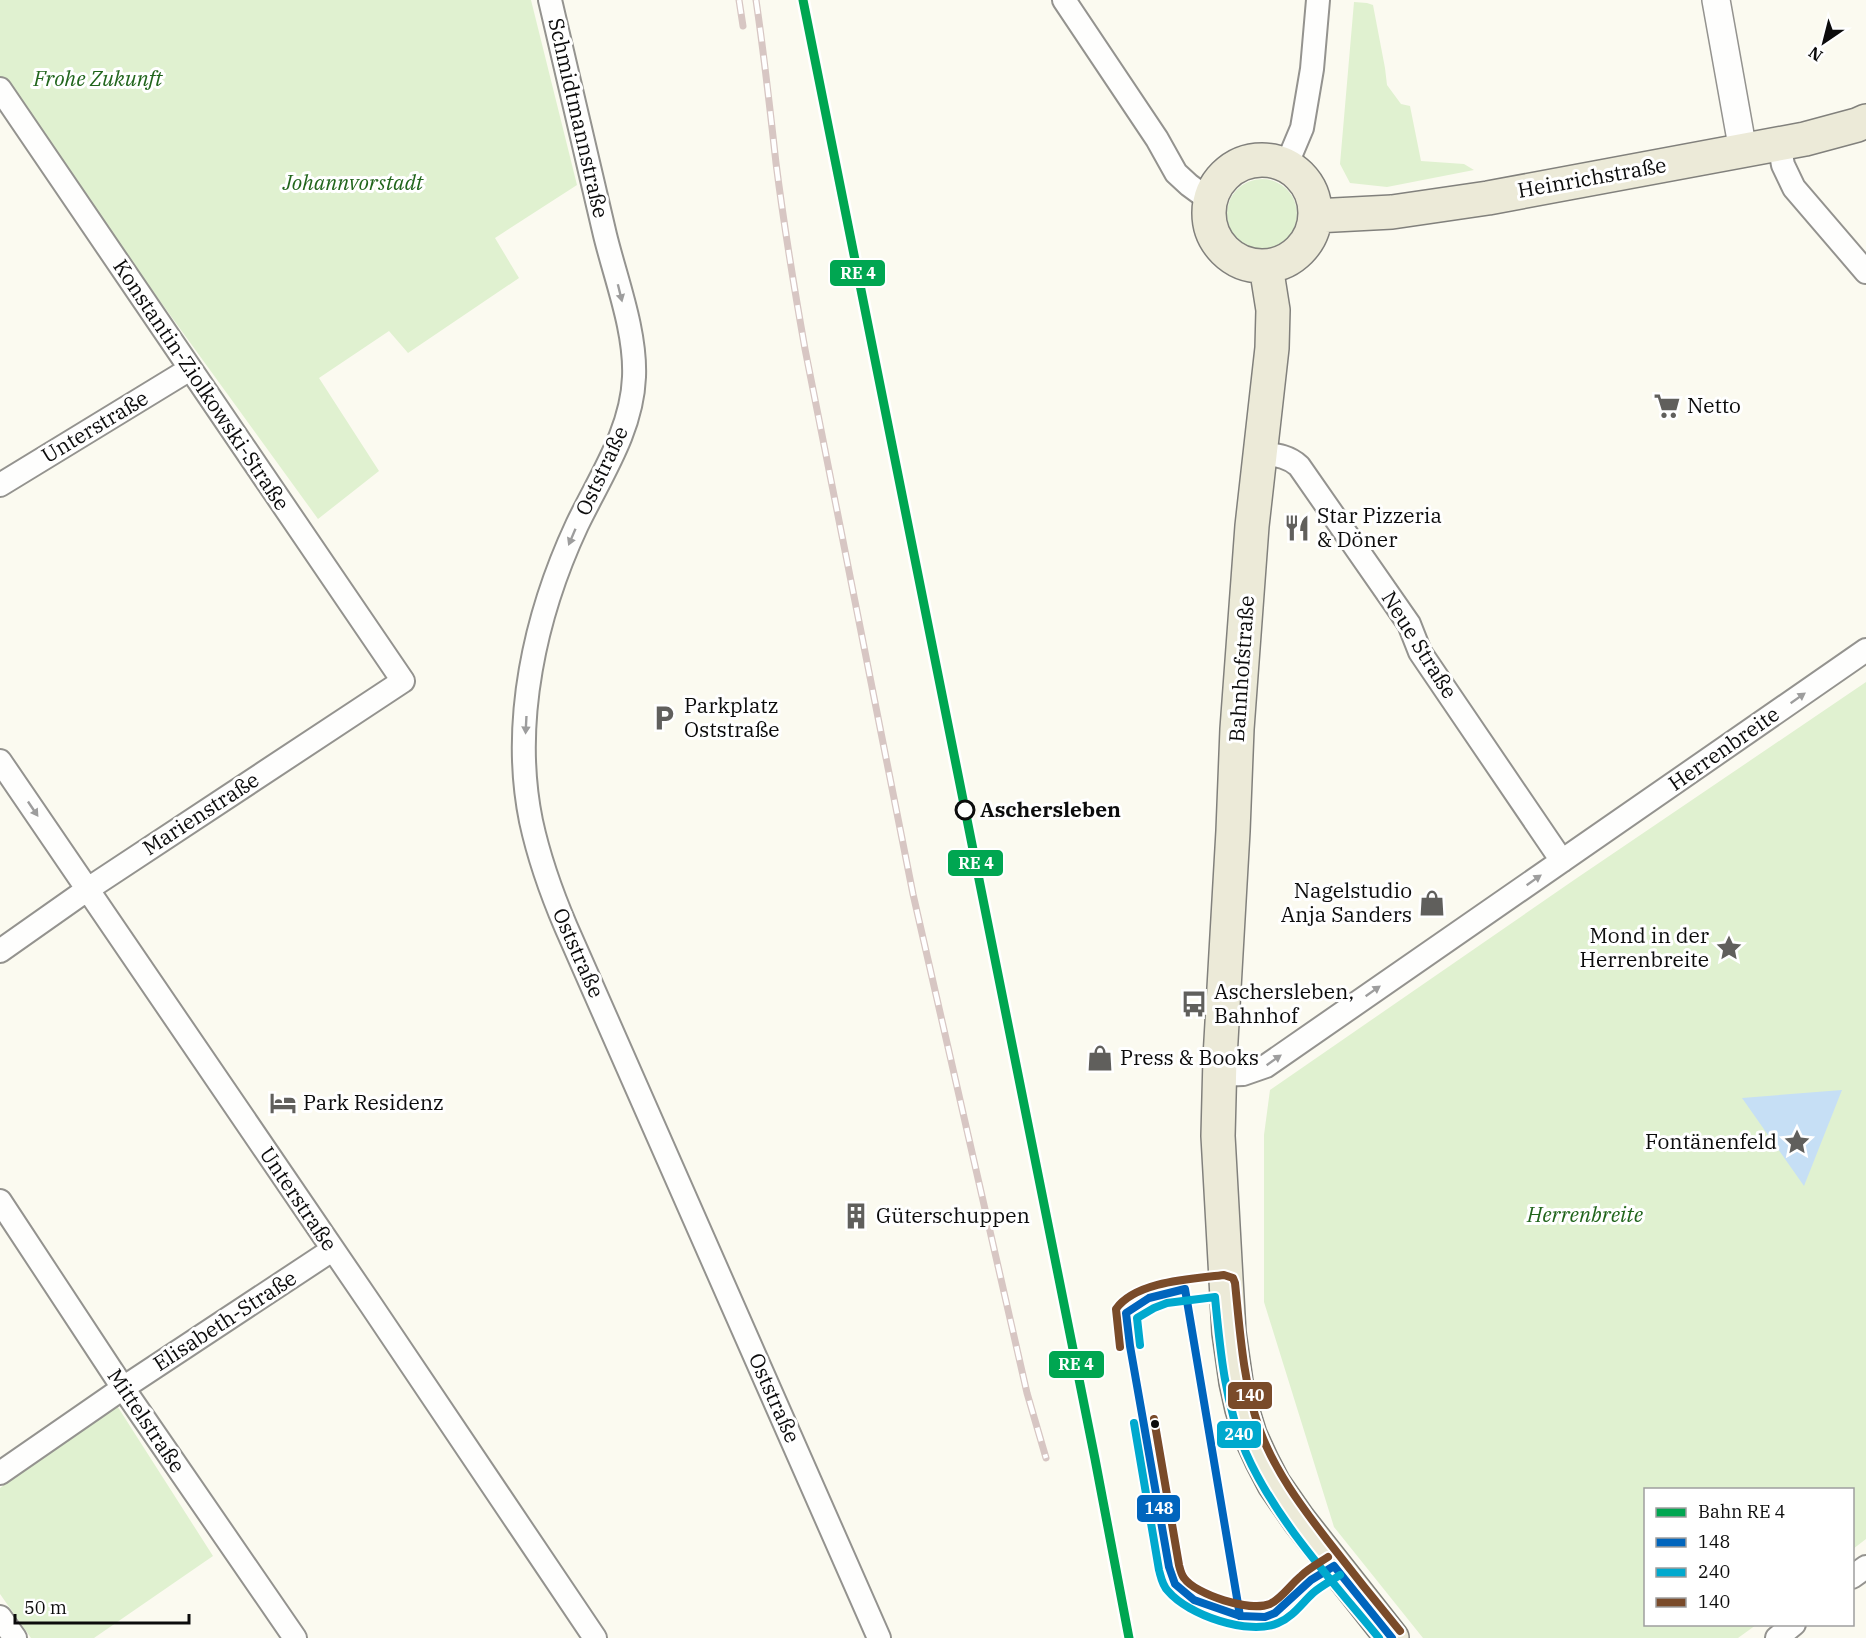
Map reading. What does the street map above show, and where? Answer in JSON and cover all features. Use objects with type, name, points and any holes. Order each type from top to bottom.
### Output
[{"type":"main road","name":"Heinrichstraße","points":[[1315,216],[1373,214],[1432,207],[1779,144],[1826,134],[1866,121]]},
{"type":"main road","points":[[1263,160],[1286,166],[1306,184],[1312,196],[1315,216],[1310,235],[1300,250],[1285,261],[1266,266],[1246,263],[1234,258],[1216,238],[1209,212],[1212,198],[1222,178],[1241,165],[1263,160]]},
{"type":"main road","name":"Bahnhofstraße","points":[[1219,1075],[1238,717],[1252,526],[1273,327],[1266,266]]},
{"type":"main road","points":[[1219,1075],[1218,1136],[1225,1285],[1232,1357],[1245,1418],[1262,1461],[1290,1508],[1392,1638]]},
{"type":"street","name":"Schmidtmannstraße","points":[[550,0],[606,236]]},
{"type":"street","points":[[1064,0],[1157,139],[1176,173],[1189,186],[1204,196],[1212,198]]},
{"type":"street","points":[[1286,166],[1302,128],[1312,69],[1318,0]]},
{"type":"street","points":[[1716,0],[1743,151]]},
{"type":"street","name":"Konstantin-Ziolkowski-Straße","points":[[0,88],[404,681]]},
{"type":"street","points":[[1779,144],[1783,165],[1794,188],[1866,272]]},
{"type":"street","name":"Oststraße","points":[[606,236],[631,337],[634,376],[630,408],[621,438],[577,526],[548,599],[530,675],[524,751],[531,819],[539,857],[549,886],[879,1638]]},
{"type":"street","name":"Unterstraße","points":[[0,485],[190,369]]},
{"type":"street","name":"Neue Straße","points":[[1259,453],[1286,457],[1299,466],[1409,624],[1420,652],[1562,861]]},
{"type":"street","name":"Herrenbreite","points":[[1219,1075],[1243,1074],[1266,1066],[1866,650]]},
{"type":"street","name":"Marienstraße","points":[[0,951],[88,889],[404,681]]},
{"type":"street","name":"Unterstraße","points":[[0,761],[595,1638]]},
{"type":"street","name":"Mittelstraße","points":[[0,1201],[123,1388],[295,1638]]},
{"type":"street","name":"Elisabeth-Straße","points":[[0,1473],[123,1388],[333,1250]]},
{"type":"street","points":[[0,1617],[15,1638]]},
{"type":"street","points":[[1777,1638],[1792,1626]]},
{"type":"green space","name":"Johannvorstadt","points":[[0,0],[531,0],[577,185],[495,238],[519,278],[408,353],[389,331],[319,378],[379,471],[318,519],[0,78]]},
{"type":"green space","points":[[1354,2],[1373,5],[1387,85],[1401,104],[1410,106],[1421,161],[1464,164],[1474,170],[1387,187],[1350,183],[1340,164]]},
{"type":"green space","points":[[1262,179],[1275,182],[1287,189],[1294,201],[1297,214],[1294,227],[1287,239],[1275,246],[1262,249],[1249,246],[1237,239],[1230,227],[1227,214],[1230,201],[1237,189],[1249,182]]},
{"type":"green space","name":"Herrenbreite","points":[[1866,682],[1866,1539],[1854,1548],[1854,1488],[1644,1488],[1644,1626],[1755,1626],[1738,1638],[1423,1638],[1334,1527],[1264,1302],[1264,1135],[1270,1090]]},
{"type":"green space","points":[[114,1401],[213,1556],[94,1638],[31,1638],[0,1594],[0,1488]]},
{"type":"water","name":"Fontänenfeld","points":[[1842,1090],[1804,1186],[1742,1098]]},
{"type":"railway","points":[[739,0],[743,26]]},
{"type":"railway","points":[[756,0],[779,187],[805,349],[913,894],[1027,1393],[1046,1458]]},
{"type":"transit line","points":[[803,0],[1129,1638]]},
{"type":"transit line","name":"140","points":[[1120,1347],[1116,1309],[1137,1292],[1181,1280],[1224,1275],[1233,1278],[1246,1374],[1259,1428],[1272,1458],[1308,1514],[1400,1631]]},
{"type":"transit line","name":"148","points":[[1185,1289],[1149,1298],[1126,1313],[1169,1567],[1175,1584],[1194,1600],[1240,1616],[1265,1617],[1275,1613],[1311,1580],[1334,1566]]},
{"type":"transit line","name":"148","points":[[1185,1289],[1240,1616]]},
{"type":"transit line","name":"240","points":[[1140,1345],[1137,1318],[1167,1303],[1215,1297],[1221,1357],[1228,1396],[1239,1434],[1258,1478],[1306,1549],[1379,1638]]},
{"type":"transit line","name":"140","points":[[1154,1419],[1179,1565],[1183,1576],[1190,1584],[1211,1596],[1237,1604],[1261,1606],[1270,1604],[1304,1573],[1328,1557]]},
{"type":"transit line","name":"240","points":[[1134,1423],[1159,1570],[1164,1586],[1177,1600],[1220,1621],[1251,1627],[1266,1626],[1288,1617],[1316,1590],[1340,1575]]},
{"type":"transit line","name":"148","points":[[1334,1566],[1392,1638]]},
{"type":"place","name":"Netto","points":[[1667,406]]},
{"type":"place","name":"Star Pizzeria & Döner","points":[[1297,528]]},
{"type":"place","name":"Parkplatz Oststraße","points":[[664,718]]},
{"type":"place","name":"Aschersleben","points":[[965,810]]},
{"type":"place","name":"Nagelstudio Anja Sanders","points":[[1432,903]]},
{"type":"place","name":"Mond in der Herrenbreite","points":[[1729,948]]},
{"type":"place","name":"Aschersleben, Bahnhof","points":[[1194,1004]]},
{"type":"place","name":"Press & Books","points":[[1100,1058]]},
{"type":"place","name":"Park Residenz","points":[[283,1103]]},
{"type":"place","name":"Fontänenfeld","points":[[1797,1142]]},
{"type":"place","name":"Güterschuppen","points":[[856,1216]]},
{"type":"park label","name":"Frohe Zukunft","points":[[98,79]]}]
